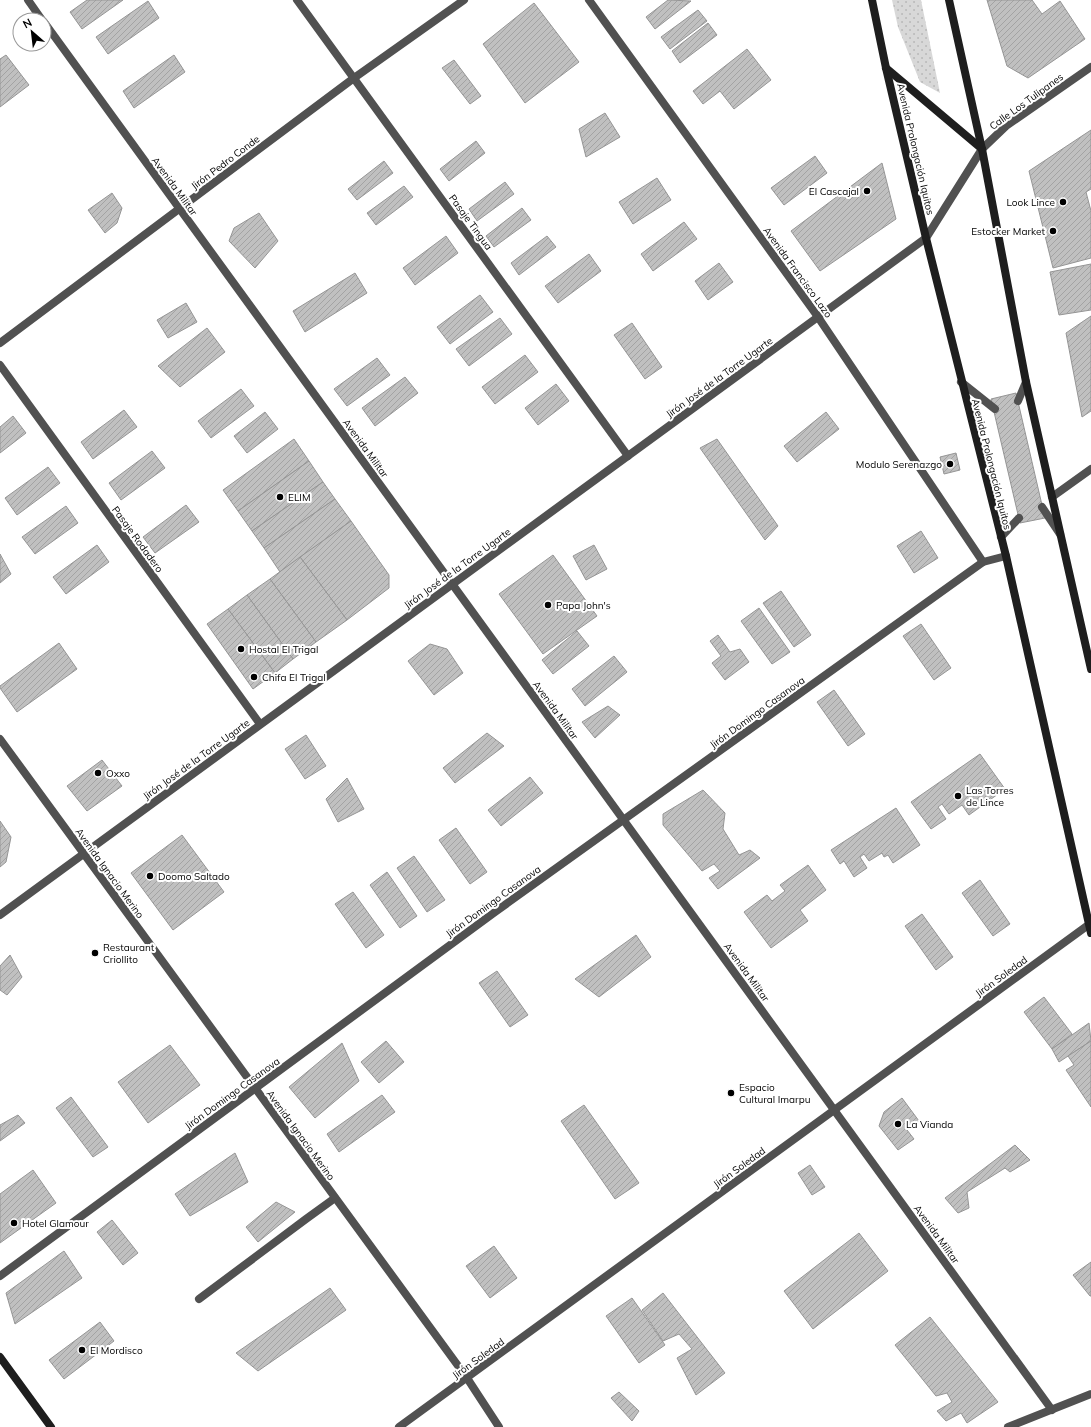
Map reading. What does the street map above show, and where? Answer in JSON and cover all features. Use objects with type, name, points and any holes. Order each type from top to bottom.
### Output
[{"type":"main road","name":"Avenida Prolongación Iquitos","points":[[872,0],[886,68],[926,238],[1006,556],[1090,923],[1091,933]]},
{"type":"main road","points":[[949,0],[982,149],[1026,382],[1091,669]]},
{"type":"main road","points":[[886,68],[982,149]]},
{"type":"main road","points":[[0,1357],[51,1427]]},
{"type":"street","name":"Avenida Militar","points":[[28,0],[37,12]]},
{"type":"street","name":"Pasaje Tingua","points":[[297,0],[628,456]]},
{"type":"street","name":"Jirón Pedro Conde","points":[[0,343],[354,78],[464,0]]},
{"type":"street","name":"Avenida Francisco Lazo","points":[[589,0],[818,317],[983,562]]},
{"type":"street","name":"Avenida Militar","points":[[52,33],[1052,1410]]},
{"type":"street","name":"Calle Los Tulipanes","points":[[926,238],[982,149],[1006,126],[1091,67]]},
{"type":"street","name":"Jirón José de la Torre Ugarte","points":[[0,915],[926,238]]},
{"type":"street","name":"Pasaje Rodadero","points":[[0,365],[260,724]]},
{"type":"street","points":[[961,382],[995,410]]},
{"type":"street","points":[[1018,401],[1026,382]]},
{"type":"street","points":[[1052,497],[1091,469]]},
{"type":"street","points":[[1042,507],[1060,534]]},
{"type":"street","points":[[1001,537],[1019,518]]},
{"type":"street","name":"Jirón Domingo Casanova","points":[[0,1276],[255,1088],[983,562],[1006,556]]},
{"type":"street","name":"Avenida Ignacio Merino","points":[[0,739],[467,1378],[500,1427]]},
{"type":"street","name":"Jirón Soledad","points":[[399,1427],[1090,923]]},
{"type":"street","points":[[199,1299],[335,1198]]},
{"type":"street","points":[[1008,1427],[1091,1394]]},
{"type":"shaded area","points":[[892,0],[921,0],[940,93],[920,82],[898,27]]},
{"type":"building","points":[[87,0],[123,0],[82,29],[70,12]]},
{"type":"building","points":[[668,0],[691,1],[655,29],[646,17]]},
{"type":"building","points":[[987,0],[1032,0],[1042,14],[1060,1],[1085,39],[1028,78],[1007,66]]},
{"type":"building","points":[[148,1],[159,18],[108,54],[96,37]]},
{"type":"building","points":[[534,3],[579,62],[525,103],[483,44]]},
{"type":"building","points":[[698,10],[707,21],[670,49],[661,37]]},
{"type":"building","points":[[708,23],[717,35],[680,63],[672,51]]},
{"type":"building","points":[[747,49],[771,80],[734,109],[720,91],[703,104],[693,91]]},
{"type":"building","points":[[6,55],[29,85],[0,107],[0,59]]},
{"type":"building","points":[[174,55],[185,72],[134,108],[123,91]]},
{"type":"building","points":[[454,60],[481,96],[470,104],[442,68]]},
{"type":"building","points":[[605,113],[620,137],[586,157],[579,129]]},
{"type":"building","name":"Look Lince","points":[[1091,130],[1091,189],[1086,192],[1091,211],[1091,258],[1053,268],[1029,171]]},
{"type":"building","points":[[476,141],[485,153],[449,181],[440,169]]},
{"type":"building","points":[[815,156],[827,173],[784,205],[771,188]]},
{"type":"building","points":[[384,161],[393,173],[357,200],[348,189]]},
{"type":"building","name":"El Cascajal","points":[[882,163],[896,219],[820,271],[791,231]]},
{"type":"building","points":[[657,178],[671,200],[633,224],[619,202]]},
{"type":"building","points":[[505,182],[514,194],[477,221],[469,209]]},
{"type":"building","points":[[404,186],[413,197],[376,225],[367,213]]},
{"type":"building","points":[[112,193],[122,208],[117,223],[105,233],[88,210]]},
{"type":"building","points":[[522,208],[531,220],[494,247],[486,236]]},
{"type":"building","points":[[259,213],[278,241],[255,268],[229,241],[234,228]]},
{"type":"building","points":[[684,222],[697,239],[653,271],[641,254]]},
{"type":"building","points":[[446,236],[458,253],[415,285],[403,268]]},
{"type":"building","points":[[547,236],[556,247],[519,275],[511,263]]},
{"type":"building","points":[[589,254],[601,271],[558,303],[545,286]]},
{"type":"building","points":[[719,263],[733,282],[708,300],[695,281]]},
{"type":"building","points":[[1091,264],[1091,310],[1059,315],[1050,272]]},
{"type":"building","points":[[355,273],[367,293],[305,332],[293,311]]},
{"type":"building","points":[[480,295],[493,312],[450,344],[437,327]]},
{"type":"building","points":[[186,303],[197,322],[168,338],[157,320]]},
{"type":"building","points":[[1091,316],[1091,411],[1082,417],[1066,333]]},
{"type":"building","points":[[500,318],[512,334],[469,366],[456,349]]},
{"type":"building","points":[[632,323],[662,367],[645,379],[614,335]]},
{"type":"building","points":[[207,328],[225,352],[180,387],[158,366]]},
{"type":"building","points":[[525,355],[538,372],[495,404],[482,387]]},
{"type":"building","points":[[377,358],[390,375],[347,406],[334,389]]},
{"type":"building","points":[[405,377],[418,393],[375,426],[362,408]]},
{"type":"building","points":[[556,384],[569,401],[538,425],[525,408]]},
{"type":"building","points":[[241,389],[254,406],[211,438],[198,421]]},
{"type":"building","points":[[1016,393],[1045,518],[1020,523],[991,399]]},
{"type":"building","points":[[124,410],[137,427],[93,459],[81,442]]},
{"type":"building","points":[[265,412],[278,429],[247,453],[234,436]]},
{"type":"building","points":[[826,412],[839,429],[797,462],[784,446]]},
{"type":"building","points":[[13,416],[26,433],[0,453],[0,427]]},
{"type":"building","points":[[294,439],[309,461],[238,511],[223,490]]},
{"type":"building","points":[[717,439],[778,526],[765,540],[700,448]]},
{"type":"building","points":[[152,451],[165,468],[121,500],[109,483]]},
{"type":"building","name":"Modulo Serenazgo","points":[[956,453],[960,470],[944,474],[940,457]]},
{"type":"building","name":"ELIM","points":[[309,461],[323,482],[252,531],[238,511]]},
{"type":"building","points":[[48,467],[60,483],[17,515],[5,498]]},
{"type":"building","points":[[323,482],[335,499],[264,548],[252,531]]},
{"type":"building","points":[[335,499],[351,521],[280,572],[264,548]]},
{"type":"building","points":[[186,505],[199,522],[155,553],[143,537]]},
{"type":"building","points":[[66,506],[78,523],[35,554],[22,537]]},
{"type":"building","points":[[351,521],[389,575],[389,588],[347,620],[300,557]]},
{"type":"building","points":[[921,531],[938,558],[914,573],[897,546]]},
{"type":"building","points":[[97,545],[109,562],[66,594],[53,577]]},
{"type":"building","points":[[594,545],[607,569],[586,580],[573,556]]},
{"type":"building","points":[[0,554],[11,574],[0,583]]},
{"type":"building","name":"Papa John's","points":[[553,555],[597,616],[543,654],[499,594]]},
{"type":"building","points":[[300,557],[347,620],[316,642],[270,579]]},
{"type":"building","points":[[270,579],[316,642],[293,659],[247,595]]},
{"type":"building","points":[[781,591],[811,635],[794,647],[763,603]]},
{"type":"building","points":[[247,595],[293,659],[275,673],[228,609]]},
{"type":"building","points":[[759,608],[790,652],[772,664],[741,621]]},
{"type":"building","name":"Hostal El Trigal","points":[[228,609],[275,673],[253,689],[207,624]]},
{"type":"building","points":[[921,624],[951,668],[934,680],[903,636]]},
{"type":"building","points":[[577,631],[589,646],[553,674],[542,660]]},
{"type":"building","points":[[718,635],[730,652],[740,649],[749,662],[725,680],[712,663],[721,656],[710,641]]},
{"type":"building","points":[[59,643],[77,669],[17,712],[0,686]]},
{"type":"building","points":[[430,644],[447,649],[463,673],[434,695],[408,661]]},
{"type":"building","points":[[614,656],[627,672],[585,706],[572,689]]},
{"type":"building","points":[[834,690],[865,734],[848,746],[817,702]]},
{"type":"building","points":[[608,706],[620,715],[595,738],[582,722]]},
{"type":"building","points":[[487,733],[504,746],[455,783],[443,768]]},
{"type":"building","points":[[306,735],[326,766],[305,779],[285,749]]},
{"type":"building","name":"Las Torres de Lince","points":[[980,754],[1005,789],[969,815],[962,805],[949,814],[942,804],[938,807],[946,819],[931,829],[911,802]]},
{"type":"building","name":"Oxxo","points":[[102,760],[122,786],[87,811],[67,786]]},
{"type":"building","points":[[530,777],[543,793],[501,826],[488,810]]},
{"type":"building","points":[[347,778],[364,809],[338,822],[326,799]]},
{"type":"building","points":[[703,790],[725,813],[723,829],[739,855],[750,850],[760,858],[718,889],[709,878],[720,871],[714,864],[702,871],[663,825],[663,814]]},
{"type":"building","points":[[896,808],[920,845],[893,863],[888,855],[884,857],[882,853],[869,861],[864,854],[860,857],[867,868],[854,877],[844,861],[840,864],[831,850]]},
{"type":"building","points":[[0,821],[11,837],[6,862],[0,867]]},
{"type":"building","points":[[456,828],[487,872],[470,884],[439,840]]},
{"type":"building","points":[[182,835],[224,892],[173,930],[131,873]]},
{"type":"building","points":[[414,856],[445,900],[427,912],[397,868]]},
{"type":"building","points":[[808,865],[826,890],[800,910],[808,921],[771,948],[744,912],[767,895],[772,901],[785,891],[780,885]]},
{"type":"building","points":[[387,872],[417,916],[400,928],[370,885]]},
{"type":"building","points":[[980,880],[1010,924],[993,936],[962,893]]},
{"type":"building","points":[[353,892],[384,935],[366,948],[335,904]]},
{"type":"building","points":[[922,914],[953,957],[936,970],[905,926]]},
{"type":"building","points":[[636,935],[651,957],[599,997],[575,979]]},
{"type":"building","points":[[10,955],[22,977],[7,995],[0,990],[0,966]]},
{"type":"building","points":[[497,971],[528,1015],[510,1027],[479,983]]},
{"type":"building","points":[[1044,997],[1072,1034],[1052,1049],[1024,1012]]},
{"type":"building","points":[[1089,1023],[1091,1041],[1059,1062],[1052,1049]]},
{"type":"building","points":[[386,1041],[404,1062],[379,1083],[361,1062]]},
{"type":"building","points":[[1091,1041],[1091,1107],[1066,1070],[1074,1065],[1068,1056]]},
{"type":"building","points":[[342,1043],[359,1081],[315,1118],[289,1087]]},
{"type":"building","points":[[170,1045],[200,1085],[148,1123],[118,1082]]},
{"type":"building","points":[[382,1095],[395,1112],[339,1152],[327,1134]]},
{"type":"building","points":[[71,1097],[108,1147],[93,1157],[56,1108]]},
{"type":"building","name":"La Vianda","points":[[902,1098],[919,1121],[907,1130],[914,1139],[898,1150],[879,1126],[884,1112]]},
{"type":"building","points":[[584,1105],[639,1183],[615,1199],[561,1121]]},
{"type":"building","points":[[18,1115],[25,1123],[0,1141],[0,1125]]},
{"type":"building","points":[[1015,1145],[1030,1160],[1010,1172],[1005,1168],[967,1192],[969,1208],[958,1213],[945,1198]]},
{"type":"building","points":[[235,1153],[248,1182],[190,1216],[175,1194]]},
{"type":"building","points":[[810,1165],[825,1187],[812,1195],[798,1173]]},
{"type":"building","name":"Hotel Glamour","points":[[33,1170],[56,1203],[0,1243],[0,1194]]},
{"type":"building","points":[[276,1202],[295,1212],[258,1242],[246,1227]]},
{"type":"building","points":[[112,1220],[138,1253],[123,1265],[97,1232]]},
{"type":"building","points":[[859,1233],[888,1271],[813,1329],[784,1291]]},
{"type":"building","points":[[494,1246],[517,1278],[490,1298],[466,1266]]},
{"type":"building","points":[[64,1251],[82,1278],[15,1324],[6,1293]]},
{"type":"building","points":[[1091,1262],[1091,1296],[1090,1296],[1073,1275]]},
{"type":"building","points":[[330,1288],[346,1310],[258,1371],[236,1353]]},
{"type":"building","points":[[663,1293],[725,1373],[696,1395],[677,1358],[692,1349],[679,1334],[663,1341],[642,1310]]},
{"type":"building","points":[[632,1298],[665,1345],[639,1363],[606,1316]]},
{"type":"building","points":[[930,1317],[998,1402],[967,1423],[961,1413],[946,1421],[937,1411],[952,1402],[947,1393],[936,1396],[895,1345]]},
{"type":"building","name":"El Mordisco","points":[[100,1322],[114,1341],[64,1379],[49,1360]]},
{"type":"building","points":[[619,1392],[639,1411],[632,1421],[611,1398]]},
{"type":"place","name":"El Cascajal","points":[[867,191]]},
{"type":"place","name":"Look Lince","points":[[1063,202]]},
{"type":"place","name":"Estocker Market","points":[[1053,231]]},
{"type":"place","name":"Modulo Serenazgo","points":[[950,464]]},
{"type":"place","name":"ELIM","points":[[280,497]]},
{"type":"place","name":"Papa John's","points":[[548,605]]},
{"type":"place","name":"Hostal El Trigal","points":[[241,649]]},
{"type":"place","name":"Chifa El Trigal","points":[[254,677]]},
{"type":"place","name":"Oxxo","points":[[98,773]]},
{"type":"place","name":"Las Torres de Lince","points":[[958,796]]},
{"type":"place","name":"Doomo Saltado","points":[[150,876]]},
{"type":"place","name":"Restaurant Criollito","points":[[95,953]]},
{"type":"place","name":"Espacio Cultural Imarpu","points":[[731,1093]]},
{"type":"place","name":"La Vianda","points":[[898,1124]]},
{"type":"place","name":"Hotel Glamour","points":[[14,1223]]},
{"type":"place","name":"El Mordisco","points":[[82,1350]]}]
